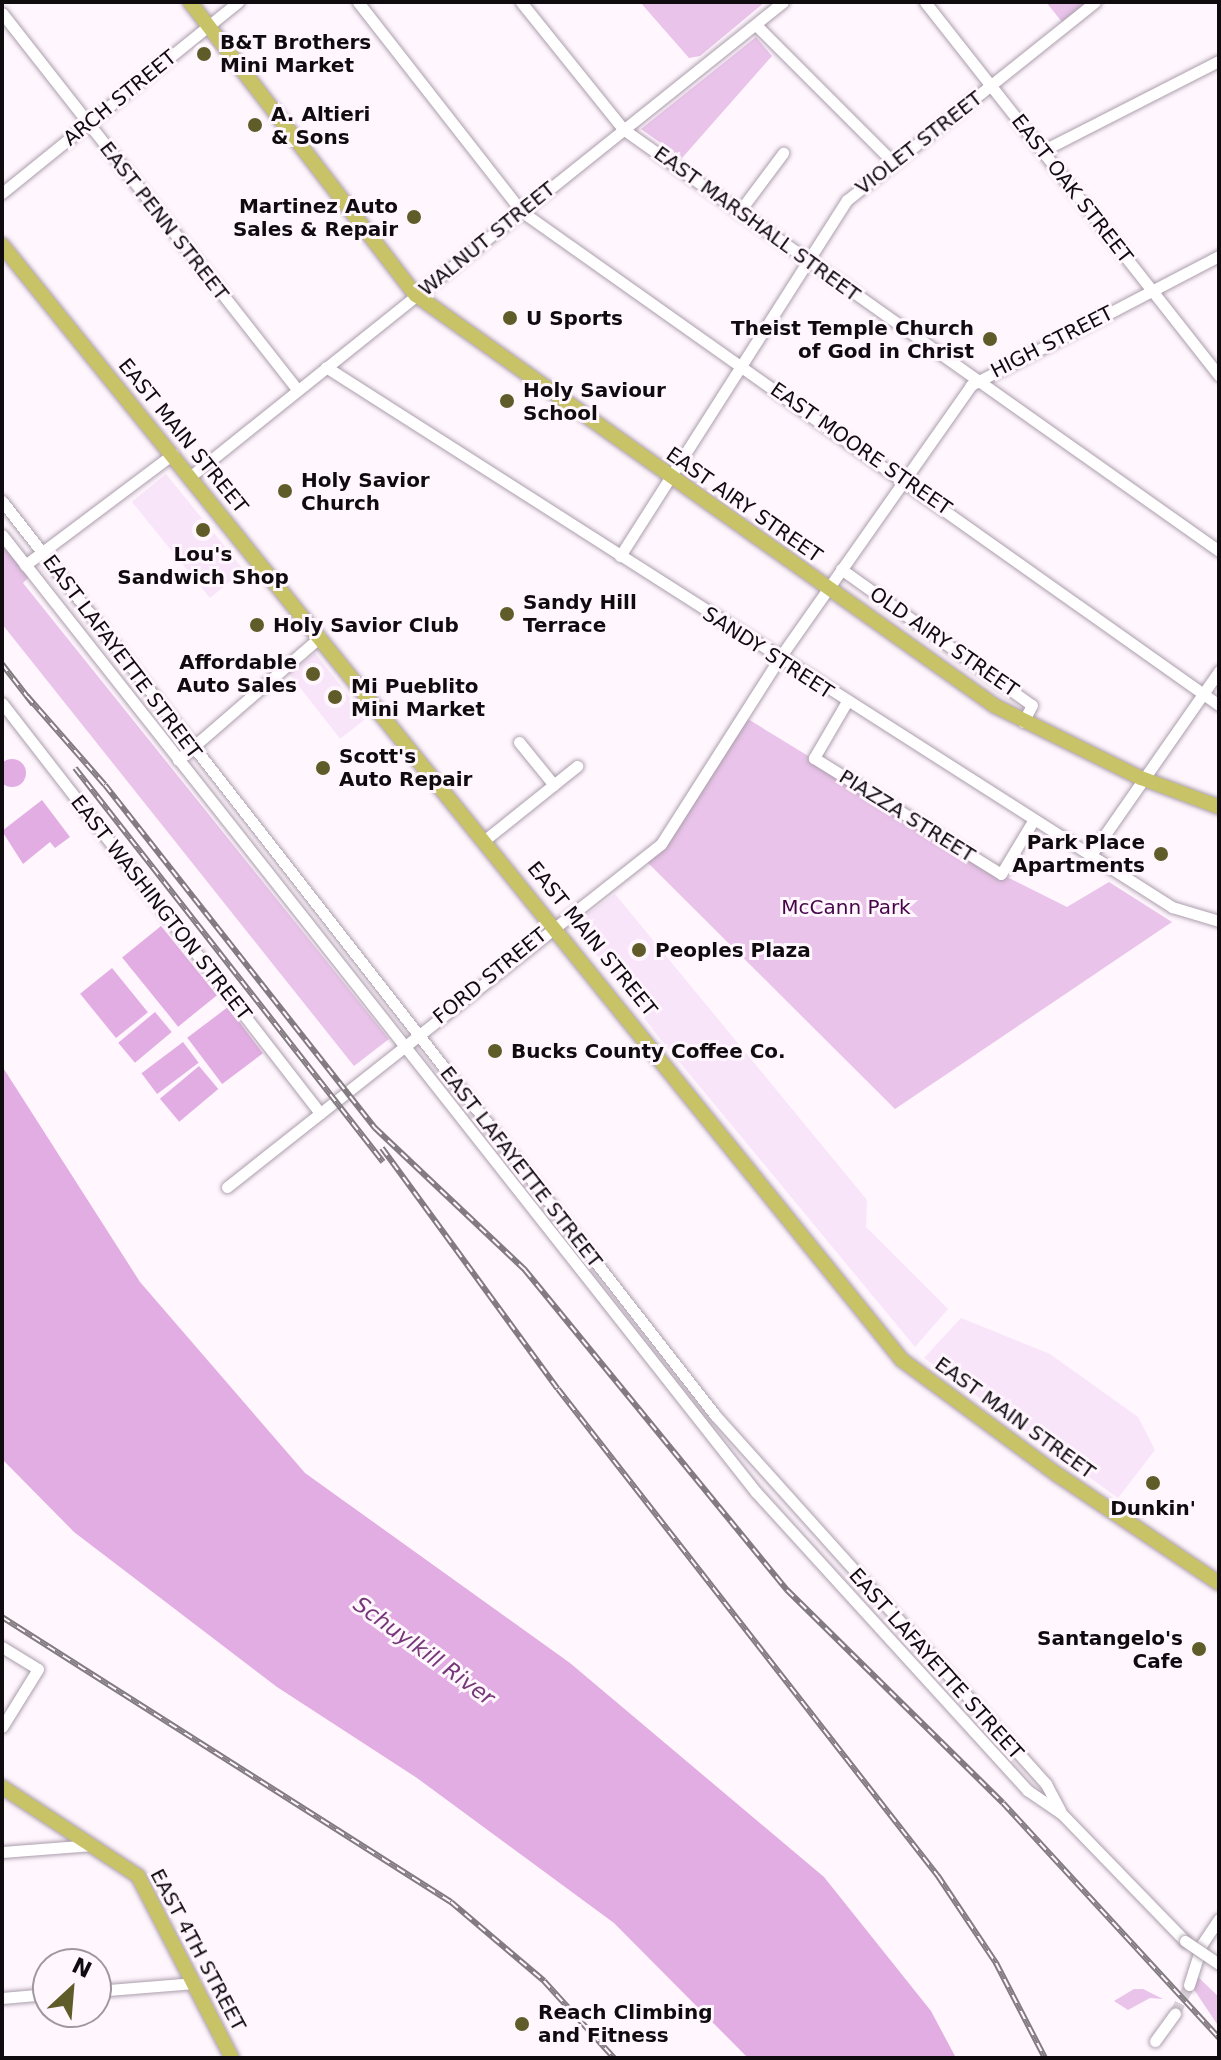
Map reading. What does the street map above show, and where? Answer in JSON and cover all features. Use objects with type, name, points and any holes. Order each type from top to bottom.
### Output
[{"type":"main road","name":"EAST AIRY STREET","points":[[190,2],[416,295],[670,478],[1023,722],[1141,778],[1219,807]]},
{"type":"main road","name":"EAST MAIN STREET","points":[[2,245],[486,839],[902,1360],[1058,1475],[1219,1583]]},
{"type":"main road","name":"EAST 4TH STREET","points":[[2,1787],[138,1876],[232,2058]]},
{"type":"street","name":"ARCH STREET","points":[[2,193],[238,2]]},
{"type":"street","name":"EAST MOORE STREET","points":[[358,2],[521,211],[1219,705]]},
{"type":"street","name":"EAST MARSHALL STREET","points":[[521,2],[623,129],[1219,551]]},
{"type":"street","name":"WALNUT STREET","points":[[191,476],[783,2]]},
{"type":"street","name":"EAST OAK STREET","points":[[925,2],[1219,375]]},
{"type":"street","name":"VIOLET STREET","points":[[620,556],[847,200],[892,161],[1095,2]]},
{"type":"street","name":"EAST PENN STREET","points":[[2,13],[298,390]]},
{"type":"street","points":[[756,25],[892,161]]},
{"type":"street","points":[[1042,151],[1219,61]]},
{"type":"street","points":[[739,212],[783,153]]},
{"type":"street","name":"HIGH STREET","points":[[778,660],[979,380],[1219,256]]},
{"type":"street","name":"SANDY STREET","points":[[326,367],[1033,821],[1172,907],[1219,921]]},
{"type":"street","points":[[25,565],[44,554],[173,454]]},
{"type":"street","name":"EAST LAFAYETTE STREET","points":[[2,501],[192,749],[715,1415],[1046,1784],[1062,1814]]},
{"type":"street","name":"EAST LAFAYETTE STREET","points":[[2,535],[756,1492],[1027,1790],[1062,1814],[1185,1941],[1219,1964]]},
{"type":"street","name":"OLD AIRY STREET","points":[[841,569],[1032,705],[1023,722]]},
{"type":"street","points":[[859,610],[872,592]]},
{"type":"street","points":[[178,760],[320,637]]},
{"type":"street","name":"FORD STREET","points":[[227,1187],[554,925],[661,844],[778,660]]},
{"type":"street","points":[[1090,856],[1141,778],[1219,671]]},
{"type":"street","name":"EAST WASHINGTON STREET","points":[[2,703],[320,1113]]},
{"type":"street","name":"PIAZZA STREET","points":[[846,703],[814,758],[1001,874],[1033,821]]},
{"type":"street","points":[[519,742],[554,785]]},
{"type":"street","points":[[486,839],[577,766]]},
{"type":"street","points":[[2,1647],[38,1669],[2,1727]]},
{"type":"street","points":[[2,1852],[95,1845]]},
{"type":"street","points":[[1189,1985],[1202,1944],[1219,1919]]},
{"type":"street","points":[[112,1990],[195,1983]]},
{"type":"street","points":[[2,1998],[32,1995]]},
{"type":"street","points":[[1155,2041],[1175,2013]]},
{"type":"shaded area","points":[[166,474],[244,570],[210,598],[132,502]]},
{"type":"shaded area","points":[[315,653],[366,718],[340,739],[289,673]]},
{"type":"shaded area","points":[[615,894],[867,1200],[866,1227],[948,1309],[915,1347],[658,1036],[573,924]]},
{"type":"shaded area","points":[[961,1318],[1050,1354],[1138,1417],[1155,1450],[1118,1498],[924,1358]]},
{"type":"green space","points":[[640,2],[765,2],[700,56],[689,58]]},
{"type":"green space","points":[[1046,2],[1094,2],[1062,22]]},
{"type":"green space","points":[[756,37],[772,56],[682,158],[641,129]]},
{"type":"green space","points":[[2,543],[29,577],[23,583],[389,1039],[354,1066],[2,624]]},
{"type":"green space","name":"McCann Park","points":[[743,716],[1001,874],[1067,907],[1109,882],[1172,922],[895,1109],[643,858],[661,844]]},
{"type":"green space","points":[[1198,1977],[1219,1997],[1219,2027],[1193,1988]]},
{"type":"green space","points":[[1134,1989],[1143,1989],[1163,1999],[1150,1998],[1128,2010],[1114,2001]]},
{"type":"water","points":[[12,759],[22,763],[26,773],[22,783],[12,787],[2,783],[-2,773],[2,763]]},
{"type":"water","points":[[42,800],[70,837],[55,848],[50,842],[23,864],[2,831]]},
{"type":"water","points":[[161,926],[217,995],[178,1027],[122,957]]},
{"type":"water","points":[[112,968],[148,1012],[116,1038],[80,994]]},
{"type":"water","points":[[228,1007],[263,1053],[222,1084],[187,1038]]},
{"type":"water","points":[[155,1012],[172,1032],[135,1063],[118,1043]]},
{"type":"water","points":[[183,1042],[199,1063],[157,1094],[141,1073]]},
{"type":"water","name":"Schuylkill River","points":[[2,1066],[140,1282],[305,1473],[570,1663],[824,1877],[931,2011],[956,2058],[748,2058],[614,1923],[417,1778],[277,1687],[74,1532],[2,1459]]},
{"type":"water","points":[[199,1066],[218,1089],[179,1122],[160,1099]]},
{"type":"tunnel","points":[[1175,2013],[1189,1985]]},
{"type":"railway","points":[[2,664],[33,704]]},
{"type":"railway","points":[[27,696],[105,785],[375,1128],[525,1270],[787,1590],[1003,1803],[1219,2038]]},
{"type":"railway","points":[[75,768],[383,1162]]},
{"type":"railway","points":[[382,1148],[558,1389],[938,1876],[996,1963],[1045,2058]]},
{"type":"railway","points":[[2,1617],[451,1902],[544,1981],[614,2058]]},
{"type":"place","name":"B&T Brothers Mini Market","points":[[204,54]]},
{"type":"place","name":"A. Altieri & Sons","points":[[255,125]]},
{"type":"place","name":"Martinez Auto Sales & Repair","points":[[414,217]]},
{"type":"place","name":"U Sports","points":[[510,318]]},
{"type":"place","name":"Theist Temple Church of God in Christ","points":[[990,339]]},
{"type":"place","name":"Holy Saviour School","points":[[507,401]]},
{"type":"place","name":"Holy Savior Church","points":[[285,491]]},
{"type":"place","name":"Lou's Sandwich Shop","points":[[203,530]]},
{"type":"place","name":"Sandy Hill Terrace","points":[[507,614]]},
{"type":"place","name":"Holy Savior Club","points":[[257,625]]},
{"type":"place","name":"Affordable Auto Sales","points":[[313,674]]},
{"type":"place","name":"Mi Pueblito Mini Market","points":[[335,697]]},
{"type":"place","name":"Scott's Auto Repair","points":[[323,768]]},
{"type":"place","name":"Park Place Apartments","points":[[1161,854]]},
{"type":"place","name":"Peoples Plaza","points":[[639,950]]},
{"type":"place","name":"Bucks County Coffee Co.","points":[[495,1051]]},
{"type":"place","name":"Dunkin'","points":[[1153,1483]]},
{"type":"place","name":"Santangelo's Cafe","points":[[1199,1649]]},
{"type":"place","name":"Reach Climbing and Fitness","points":[[522,2024]]}]
